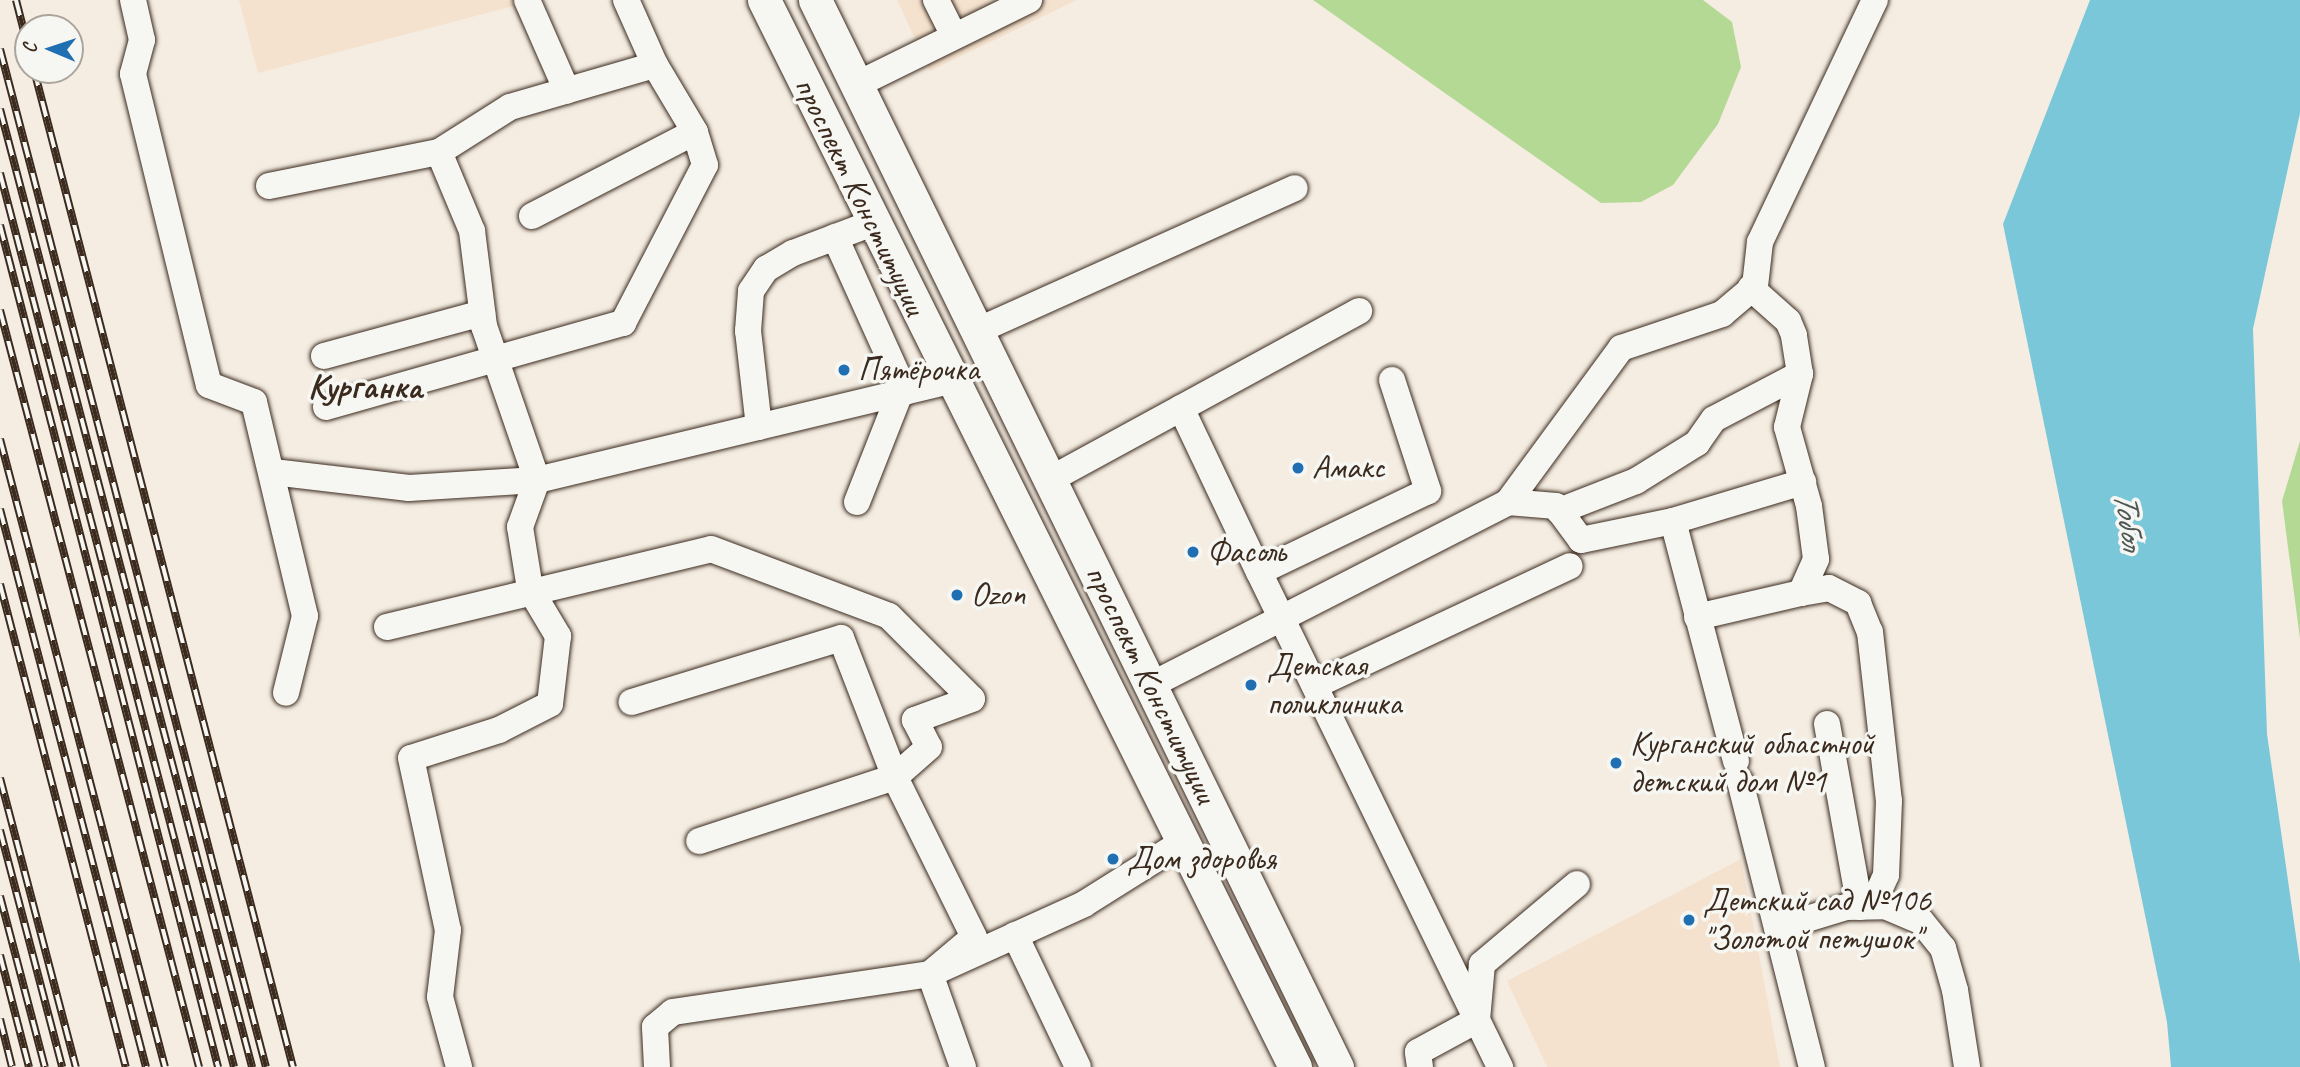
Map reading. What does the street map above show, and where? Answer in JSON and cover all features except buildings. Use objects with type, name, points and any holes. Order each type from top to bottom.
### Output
[{"type":"main road","name":"проспект Конституции","points":[[764,0],[950,381],[1296,1067]]},
{"type":"main road","name":"проспект Конституции","points":[[815,0],[1337,1067]]},
{"type":"main road","points":[[950,381],[993,360]]},
{"type":"main road","points":[[1097,670],[1134,650]]},
{"type":"lane","points":[[133,0],[142,40],[133,74],[209,385],[254,402],[273,472],[305,616],[286,694]]},
{"type":"lane","points":[[527,0],[567,90]]},
{"type":"lane","points":[[326,407],[623,323],[705,165],[695,132],[655,65],[626,0]]},
{"type":"lane","points":[[936,0],[954,36]]},
{"type":"lane","points":[[856,85],[1029,0]]},
{"type":"lane","points":[[1151,685],[1508,502],[1621,348],[1722,314],[1751,288],[1760,242],[1875,0]]},
{"type":"lane","points":[[269,186],[439,152],[510,107],[655,65]]},
{"type":"lane","points":[[531,216],[695,132]]},
{"type":"lane","points":[[439,152],[472,231],[482,313],[537,480],[520,527],[530,589],[558,636],[550,704],[499,730],[411,758],[448,930],[440,997],[459,1067]]},
{"type":"lane","points":[[979,331],[1296,188]]},
{"type":"lane","points":[[759,427],[748,331],[751,291],[766,269],[835,237],[873,223]]},
{"type":"lane","points":[[835,237],[902,393],[857,502]]},
{"type":"lane","points":[[1751,288],[1788,321],[1800,374],[1787,427],[1803,482],[1816,559],[1801,593]]},
{"type":"lane","points":[[1051,479],[1359,311]]},
{"type":"lane","points":[[324,355],[482,313]]},
{"type":"lane","points":[[1559,510],[1636,481],[1697,443],[1714,419],[1800,374]]},
{"type":"lane","points":[[1259,572],[1428,491],[1392,380]]},
{"type":"lane","points":[[273,472],[409,488],[537,480],[950,381]]},
{"type":"lane","points":[[1181,408],[1500,1067]]},
{"type":"lane","points":[[1508,502],[1556,506],[1581,540],[1673,521],[1803,482]]},
{"type":"lane","points":[[1673,521],[1812,1067]]},
{"type":"lane","points":[[387,627],[530,589],[711,549],[889,616],[972,699],[915,720],[929,747],[895,777],[699,841]]},
{"type":"lane","points":[[1316,685],[1570,566]]},
{"type":"lane","points":[[1697,617],[1829,588],[1858,603],[1870,632],[1889,801],[1886,875],[1866,906]]},
{"type":"lane","points":[[632,702],[841,638],[895,777],[974,937],[930,974]]},
{"type":"lane","points":[[1827,724],[1866,906]]},
{"type":"lane","points":[[657,1067],[655,1027],[673,1012],[930,974],[1084,904],[1183,842]]},
{"type":"lane","points":[[1477,1020],[1482,964],[1577,884]]},
{"type":"lane","points":[[1777,928],[1866,906],[1885,906],[1921,921],[1943,948],[1955,990],[1966,1067]]},
{"type":"lane","points":[[1015,935],[1078,1067]]},
{"type":"lane","points":[[930,974],[963,1067]]},
{"type":"lane","points":[[1420,1067],[1418,1052],[1477,1020]]},
{"type":"shaded area","points":[[239,0],[511,0],[514,6],[258,73]]},
{"type":"shaded area","points":[[897,0],[1077,0],[930,71]]},
{"type":"shaded area","name":"Детский сад №106 \"Золотой петушок\"","points":[[1741,859],[1780,1067],[1547,1067],[1507,981]]},
{"type":"green space","points":[[1313,0],[1703,0],[1732,22],[1741,67],[1718,124],[1673,185],[1641,202],[1601,203]]},
{"type":"green space","points":[[2300,441],[2300,639],[2282,501]]},
{"type":"water","name":"Тобол","points":[[2090,0],[2300,0],[2300,113],[2253,329],[2267,734],[2300,964],[2300,1067],[2171,1067],[2167,1022],[2003,224]]},
{"type":"railway","points":[[16,0],[20,14]]},
{"type":"railway","points":[[0,49],[266,1067]]},
{"type":"railway","points":[[38,84],[293,1067]]},
{"type":"railway","points":[[0,109],[252,1067]]},
{"type":"railway","points":[[0,173],[234,1067]]},
{"type":"railway","points":[[0,225],[218,1067]]},
{"type":"railway","points":[[0,310],[199,1067]]},
{"type":"railway","points":[[0,439],[165,1067]]},
{"type":"railway","points":[[0,509],[146,1067]]},
{"type":"railway","points":[[0,584],[126,1067]]},
{"type":"railway","points":[[0,778],[76,1067]]},
{"type":"railway","points":[[0,830],[62,1067]]},
{"type":"railway","points":[[0,896],[45,1067]]},
{"type":"railway","points":[[0,955],[29,1067]]},
{"type":"railway","points":[[0,1019],[12,1067]]},
{"type":"place","name":"Пятёрочка","points":[[844,370]]},
{"type":"place","name":"Амакс","points":[[1298,468]]},
{"type":"place","name":"Фасоль","points":[[1193,552]]},
{"type":"place","name":"Ozon","points":[[957,595]]},
{"type":"place","name":"Детская поликлиника","points":[[1251,685]]},
{"type":"place","name":"Курганский областной детский дом №1","points":[[1616,763]]},
{"type":"place","name":"Дом здоровья","points":[[1113,859]]},
{"type":"place","name":"Детский сад №106 \"Золотой петушок\"","points":[[1689,920]]},
{"type":"district","name":"Курганка","points":[[365,387]]}]
